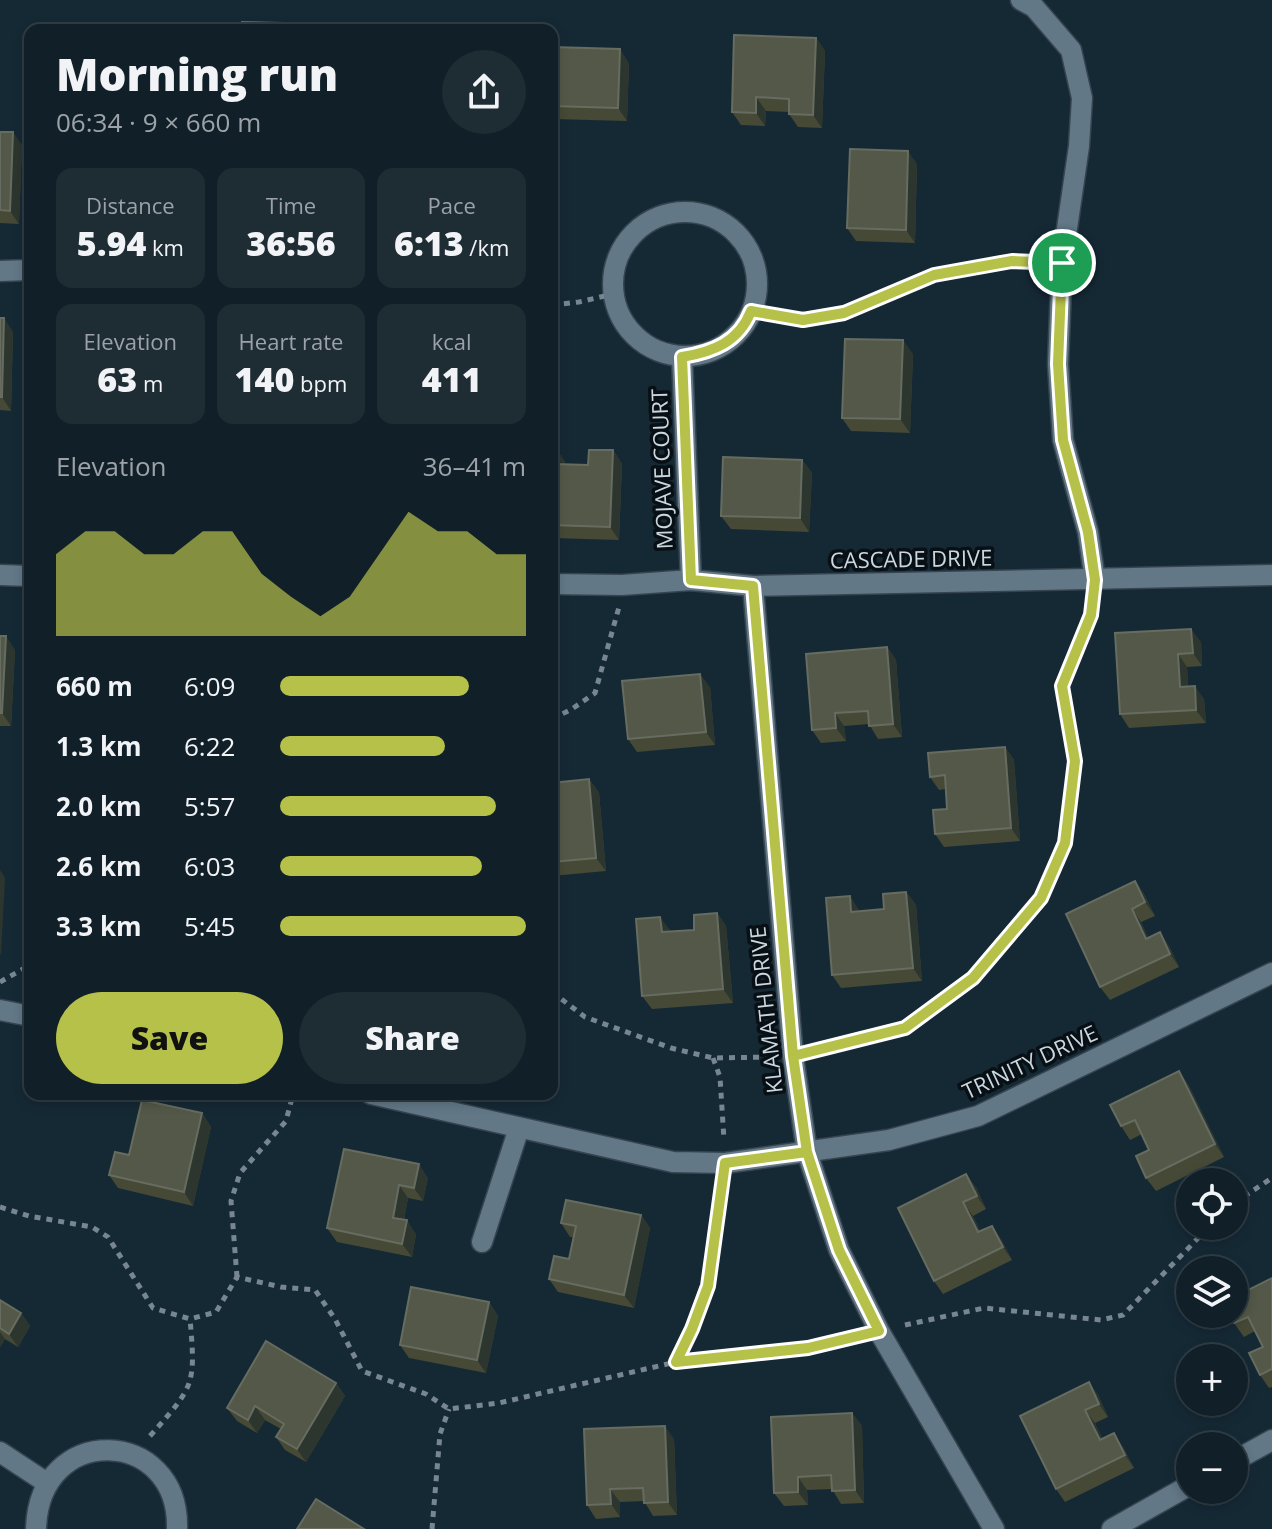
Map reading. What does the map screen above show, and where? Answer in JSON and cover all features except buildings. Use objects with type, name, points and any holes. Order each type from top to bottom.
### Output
[{"type":"street","points":[[1021,0],[1034,7],[1071,50],[1082,98],[1079,146],[1062,263],[1058,364],[1063,440],[1088,532],[1095,580]]},
{"type":"street","points":[[688,211],[712,216],[733,229],[749,249],[757,274],[756,299],[751,311],[747,322],[730,341],[707,353],[682,357],[658,352],[636,338],[620,318],[613,294],[614,269],[623,245],[640,226],[662,214],[688,211]]},
{"type":"street","points":[[0,271],[24,270]]},
{"type":"street","name":"MOJAVE COURT","points":[[682,357],[691,580]]},
{"type":"street","points":[[0,575],[24,576]]},
{"type":"street","name":"CASCADE DRIVE","points":[[558,584],[622,585],[691,580],[753,586],[1272,575]]},
{"type":"street","name":"KLAMATH DRIVE","points":[[753,586],[793,1056],[807,1152],[839,1250],[879,1331],[994,1529]]},
{"type":"street","name":"TRINITY DRIVE","points":[[397,1100],[673,1162],[725,1163],[807,1152],[889,1140],[978,1116],[1272,973]]},
{"type":"street","points":[[0,1010],[24,1015]]},
{"type":"street","points":[[482,1242],[519,1128]]},
{"type":"street","points":[[1248,1453],[1272,1440]]},
{"type":"street","points":[[36,1529],[37,1506],[47,1483],[63,1465],[85,1453],[110,1450],[134,1455],[155,1468],[170,1488],[178,1511],[177,1529]]},
{"type":"street","points":[[0,1452],[47,1483]]},
{"type":"street","points":[[1112,1529],[1176,1493]]},
{"type":"path","points":[[751,311],[803,320],[844,313],[934,275],[1012,261],[1062,263]]},
{"type":"path","points":[[558,304],[613,294]]},
{"type":"path","points":[[558,997],[585,1017],[671,1048],[713,1058],[793,1056],[905,1028],[973,978],[1041,898],[1065,843],[1075,761],[1062,686],[1091,615],[1095,580]]},
{"type":"path","points":[[558,716],[595,693],[622,585]]},
{"type":"path","points":[[0,982],[24,968]]},
{"type":"path","points":[[676,1362],[708,1286],[725,1163],[724,1108],[720,1077],[713,1058]]},
{"type":"path","points":[[0,1207],[29,1216],[92,1227],[108,1237],[153,1308],[190,1319],[216,1312],[237,1277],[231,1201],[240,1173],[286,1121],[291,1100]]},
{"type":"path","points":[[1248,1194],[1272,1178]]},
{"type":"path","points":[[237,1277],[281,1287],[315,1290],[335,1319],[362,1371],[426,1394],[449,1409],[499,1403],[676,1362],[808,1348],[984,1308],[1101,1320],[1123,1315],[1196,1240]]},
{"type":"path","points":[[134,1455],[187,1393],[194,1368],[190,1319]]},
{"type":"path","points":[[432,1529],[440,1434],[449,1409]]},
{"type":"route","points":[[1062,263],[1012,261],[934,275],[844,313],[803,320],[751,311],[747,322],[730,341],[707,353],[682,357],[691,580],[753,586],[793,1056],[807,1152],[839,1250],[879,1331],[808,1348],[676,1362],[708,1286],[725,1163],[807,1152],[793,1056],[836,1048],[905,1028],[973,978],[1041,898],[1065,843],[1075,761],[1062,686],[1091,615],[1095,580],[1088,532],[1063,440],[1058,364],[1062,263]]}]
